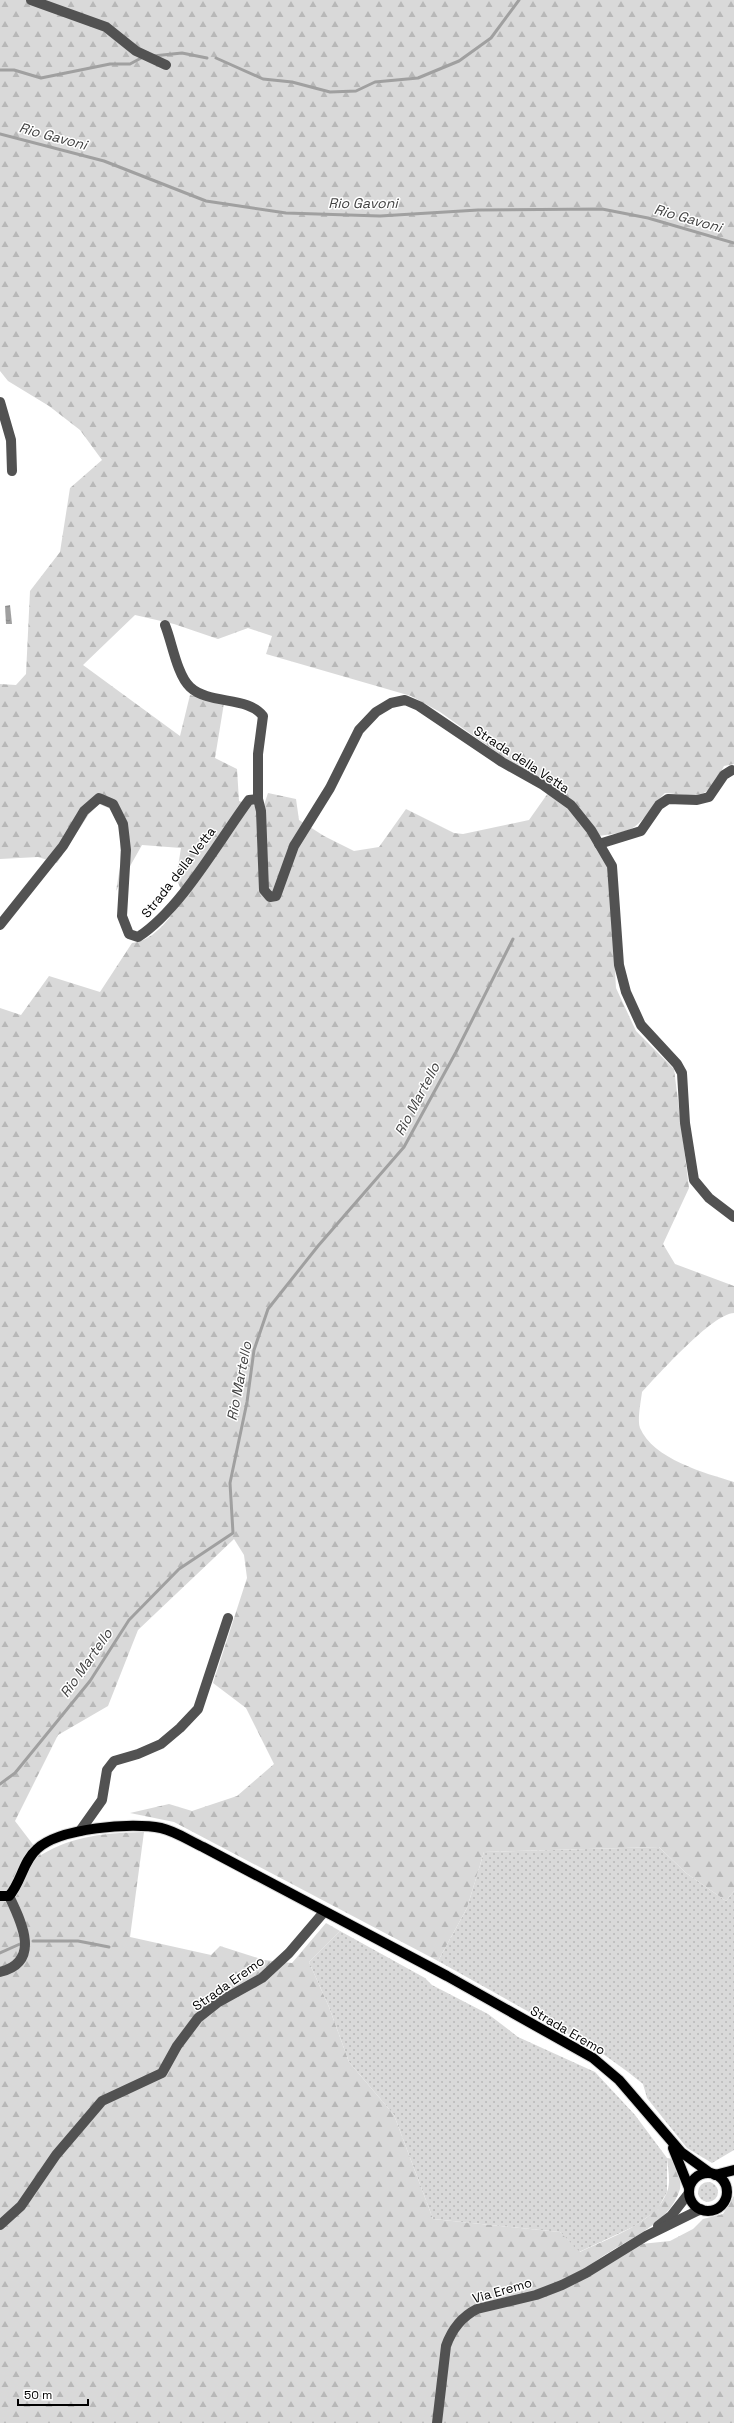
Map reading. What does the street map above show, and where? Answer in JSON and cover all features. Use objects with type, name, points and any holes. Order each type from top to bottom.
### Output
[{"type":"main road","name":"Strada Eremo","points":[[4,1896],[17,1888],[37,1849],[52,1841],[80,1831],[125,1825],[162,1828],[203,1846],[324,1912],[447,1976],[593,2058],[619,2080],[671,2142],[690,2160],[712,2174]]},
{"type":"main road","name":"Strada Eremo","points":[[671,2142],[689,2190]]},
{"type":"main road","points":[[734,2170],[695,2179],[689,2190],[692,2202],[701,2209],[713,2210],[722,2203],[726,2192],[734,2184]]},
{"type":"main road","points":[[712,2174],[723,2181],[726,2192]]},
{"type":"street","points":[[31,0],[106,27],[136,51],[166,66]]},
{"type":"street","points":[[0,402],[11,440],[12,471]]},
{"type":"street","name":"Strada della Vetta","points":[[165,625],[173,644],[179,670],[190,687],[204,696],[249,706],[259,710],[263,716],[258,754],[258,799],[261,811],[263,885],[266,895],[270,897],[276,896],[280,889],[294,846],[330,788],[360,730],[376,712],[391,703],[405,700],[419,706],[502,762],[543,786],[570,805],[591,830],[613,869],[619,965],[626,992],[641,1024],[677,1064],[682,1073],[685,1123],[694,1180],[703,1193],[734,1217]]},
{"type":"street","points":[[599,844],[640,831],[659,804],[668,799],[697,800],[709,797],[724,775],[732,770]]},
{"type":"street","name":"Strada della Vetta","points":[[0,926],[63,846],[84,811],[99,798],[113,804],[123,824],[126,850],[122,916],[129,934],[138,937],[150,930],[183,892],[248,800],[258,799]]},
{"type":"street","points":[[80,1831],[102,1800],[108,1770],[114,1761],[138,1754],[161,1744],[180,1728],[198,1709],[228,1618]]},
{"type":"street","points":[[0,1972],[15,1964],[23,1955],[26,1945],[18,1913],[4,1896]]},
{"type":"street","name":"Strada Eremo","points":[[0,2225],[21,2206],[56,2156],[102,2101],[162,2073],[177,2046],[198,2018],[217,2003],[262,1978],[289,1953],[324,1912]]},
{"type":"street","name":"Via Eremo","points":[[646,2236],[671,2216],[689,2190]]},
{"type":"street","name":"Via Eremo","points":[[437,2423],[446,2346],[450,2335],[463,2318],[477,2309],[536,2295],[562,2285],[586,2273],[646,2236],[701,2209]]},
{"type":"green space","points":[[0,0],[734,0],[734,764],[724,766],[712,785],[702,794],[687,795],[665,793],[634,827],[620,833],[599,836],[609,868],[616,988],[636,1031],[674,1069],[689,1188],[663,1244],[675,1264],[734,1286],[734,1313],[724,1316],[713,1323],[686,1346],[642,1392],[639,1425],[647,1439],[656,1448],[668,1456],[695,1469],[734,1482],[734,1891],[726,1901],[686,1873],[659,1847],[484,1852],[467,1908],[438,1961],[174,1822],[130,1813],[169,1804],[192,1811],[237,1796],[274,1764],[246,1708],[213,1683],[247,1578],[244,1555],[234,1539],[138,1630],[108,1706],[58,1735],[15,1821],[41,1855],[66,1843],[91,1836],[144,1832],[130,1937],[211,1955],[220,1946],[264,1960],[292,1963],[326,1923],[340,1931],[309,1962],[329,2007],[349,2062],[394,2115],[433,2219],[560,2232],[580,2252],[630,2229],[652,2213],[661,2203],[667,2192],[669,2180],[667,2158],[673,2159],[679,2178],[680,2189],[674,2202],[665,2214],[654,2224],[592,2264],[641,2244],[670,2241],[693,2229],[703,2219],[723,2214],[734,2196],[734,2423],[0,2423],[0,1008],[21,1015],[49,976],[100,992],[132,943],[149,937],[163,926],[185,897],[176,879],[181,848],[142,845],[116,891],[120,867],[120,830],[111,809],[99,804],[89,814],[57,863],[38,857],[0,859],[0,684],[16,685],[26,674],[30,591],[60,552],[70,488],[102,460],[80,430],[49,406],[8,381],[0,371]],"holes":[[[135,615],[174,624],[218,639],[248,628],[272,636],[266,654],[411,696],[440,712],[509,761],[553,786],[529,820],[463,834],[454,833],[406,809],[379,847],[354,851],[324,836],[299,820],[296,799],[268,793],[263,808],[239,801],[237,769],[215,758],[224,703],[190,695],[180,736],[83,665]]]},
{"type":"green space","points":[[659,1847],[686,1873],[726,1901],[734,1891],[734,2150],[712,2163],[687,2148],[647,2098],[643,2084],[628,2072],[599,2051],[438,1961],[467,1908],[484,1852]]},
{"type":"green space","points":[[340,1931],[425,1978],[432,1985],[488,2014],[518,2037],[595,2072],[635,2115],[667,2158],[667,2192],[657,2210],[635,2226],[579,2252],[560,2232],[433,2219],[394,2115],[349,2062],[329,2007],[309,1962]]},
{"type":"green space","points":[[708,2182],[715,2185],[718,2192],[715,2199],[708,2202],[701,2199],[698,2192],[701,2185]]},
{"type":"water","points":[[10,605],[12,624],[6,624],[5,606]]},
{"type":"waterway","points":[[216,58],[263,79],[292,82],[330,92],[356,91],[375,82],[418,78],[459,61],[491,38],[519,0]]},
{"type":"waterway","points":[[153,56],[182,53],[207,58]]},
{"type":"waterway","points":[[0,70],[14,70],[41,78],[110,64],[130,64],[143,57]]},
{"type":"waterway","name":"Rio Gavoni","points":[[0,134],[104,161],[206,201],[286,213],[380,216],[478,210],[602,209],[648,218],[734,243]]},
{"type":"waterway","name":"Rio Martello","points":[[0,1784],[15,1773],[90,1681],[129,1620],[179,1569],[233,1533],[230,1483],[247,1402],[254,1350],[268,1309],[318,1246],[404,1147],[456,1052],[513,939]]},
{"type":"waterway","points":[[33,1941],[78,1941],[109,1947]]},
{"type":"waterway","points":[[0,1953],[20,1944]]}]
